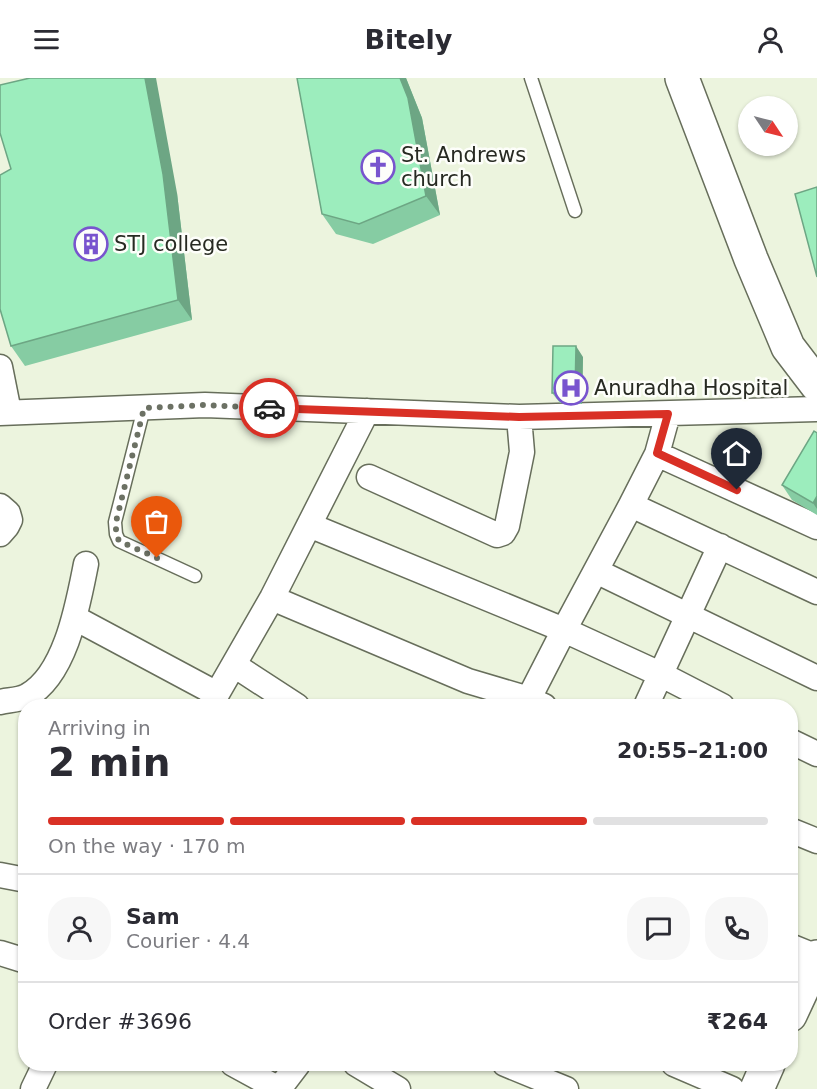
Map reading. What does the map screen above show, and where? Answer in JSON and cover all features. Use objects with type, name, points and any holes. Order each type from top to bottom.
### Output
[{"type":"street","points":[[682,78],[751,259],[788,347],[815,378]]},
{"type":"street","points":[[0,367],[4,413],[205,405],[519,417],[817,409]]},
{"type":"street","points":[[215,699],[272,598],[367,411]]},
{"type":"street","points":[[535,699],[564,630],[632,506],[657,453],[668,414]]},
{"type":"street","points":[[369,477],[497,535],[503,533],[507,526],[522,452],[519,417]]},
{"type":"street","points":[[657,453],[817,526]]},
{"type":"street","points":[[0,506],[8,513],[10,519],[0,534]]},
{"type":"street","points":[[632,506],[817,592]]},
{"type":"street","points":[[309,525],[564,630],[708,699]]},
{"type":"street","points":[[649,699],[720,546]]},
{"type":"street","points":[[0,702],[25,697],[47,680],[59,659],[75,618],[86,564]]},
{"type":"street","points":[[596,571],[817,678]]},
{"type":"street","points":[[272,598],[468,681],[519,699]]},
{"type":"street","points":[[75,618],[212,699]]},
{"type":"street","points":[[234,665],[286,699]]},
{"type":"street","points":[[798,745],[817,754]]},
{"type":"street","points":[[798,833],[817,841]]},
{"type":"street","points":[[0,875],[18,878]]},
{"type":"street","points":[[798,949],[817,957],[798,998]]},
{"type":"street","points":[[0,953],[18,959]]},
{"type":"street","points":[[33,1089],[42,1071]]},
{"type":"street","points":[[246,1071],[279,1089],[293,1071]]},
{"type":"street","points":[[368,1071],[398,1089]]},
{"type":"street","points":[[522,1071],[566,1089]]},
{"type":"street","points":[[690,1071],[732,1089]]},
{"type":"street","points":[[757,1089],[765,1071]]},
{"type":"lane","points":[[531,78],[575,211]]},
{"type":"lane","points":[[144,408],[116,522],[116,534],[119,541],[195,576]]},
{"type":"building","name":"STJ college","points":[[30,78],[145,78],[163,174],[178,300],[11,346],[0,309],[0,175],[11,169],[0,133],[0,85]]},
{"type":"building","name":"St. Andrews church","points":[[297,78],[400,78],[408,98],[426,196],[359,224],[322,214]]},
{"type":"building","points":[[817,187],[817,277],[795,194]]},
{"type":"building","points":[[553,346],[576,346],[575,393],[552,393]]},
{"type":"building","points":[[814,431],[817,433],[817,496],[813,503],[782,485]]},
{"type":"way so far","points":[[157,558],[119,541],[116,534],[116,522],[144,408],[205,405],[269,408]]},
{"type":"place","name":"St. Andrews church","points":[[378,167]]},
{"type":"place","name":"STJ college","points":[[91,244]]},
{"type":"place","name":"Anuradha Hospital","points":[[571,388]]},
{"type":"route","points":[[269,408],[519,417],[668,414],[657,453],[737,490]]}]
